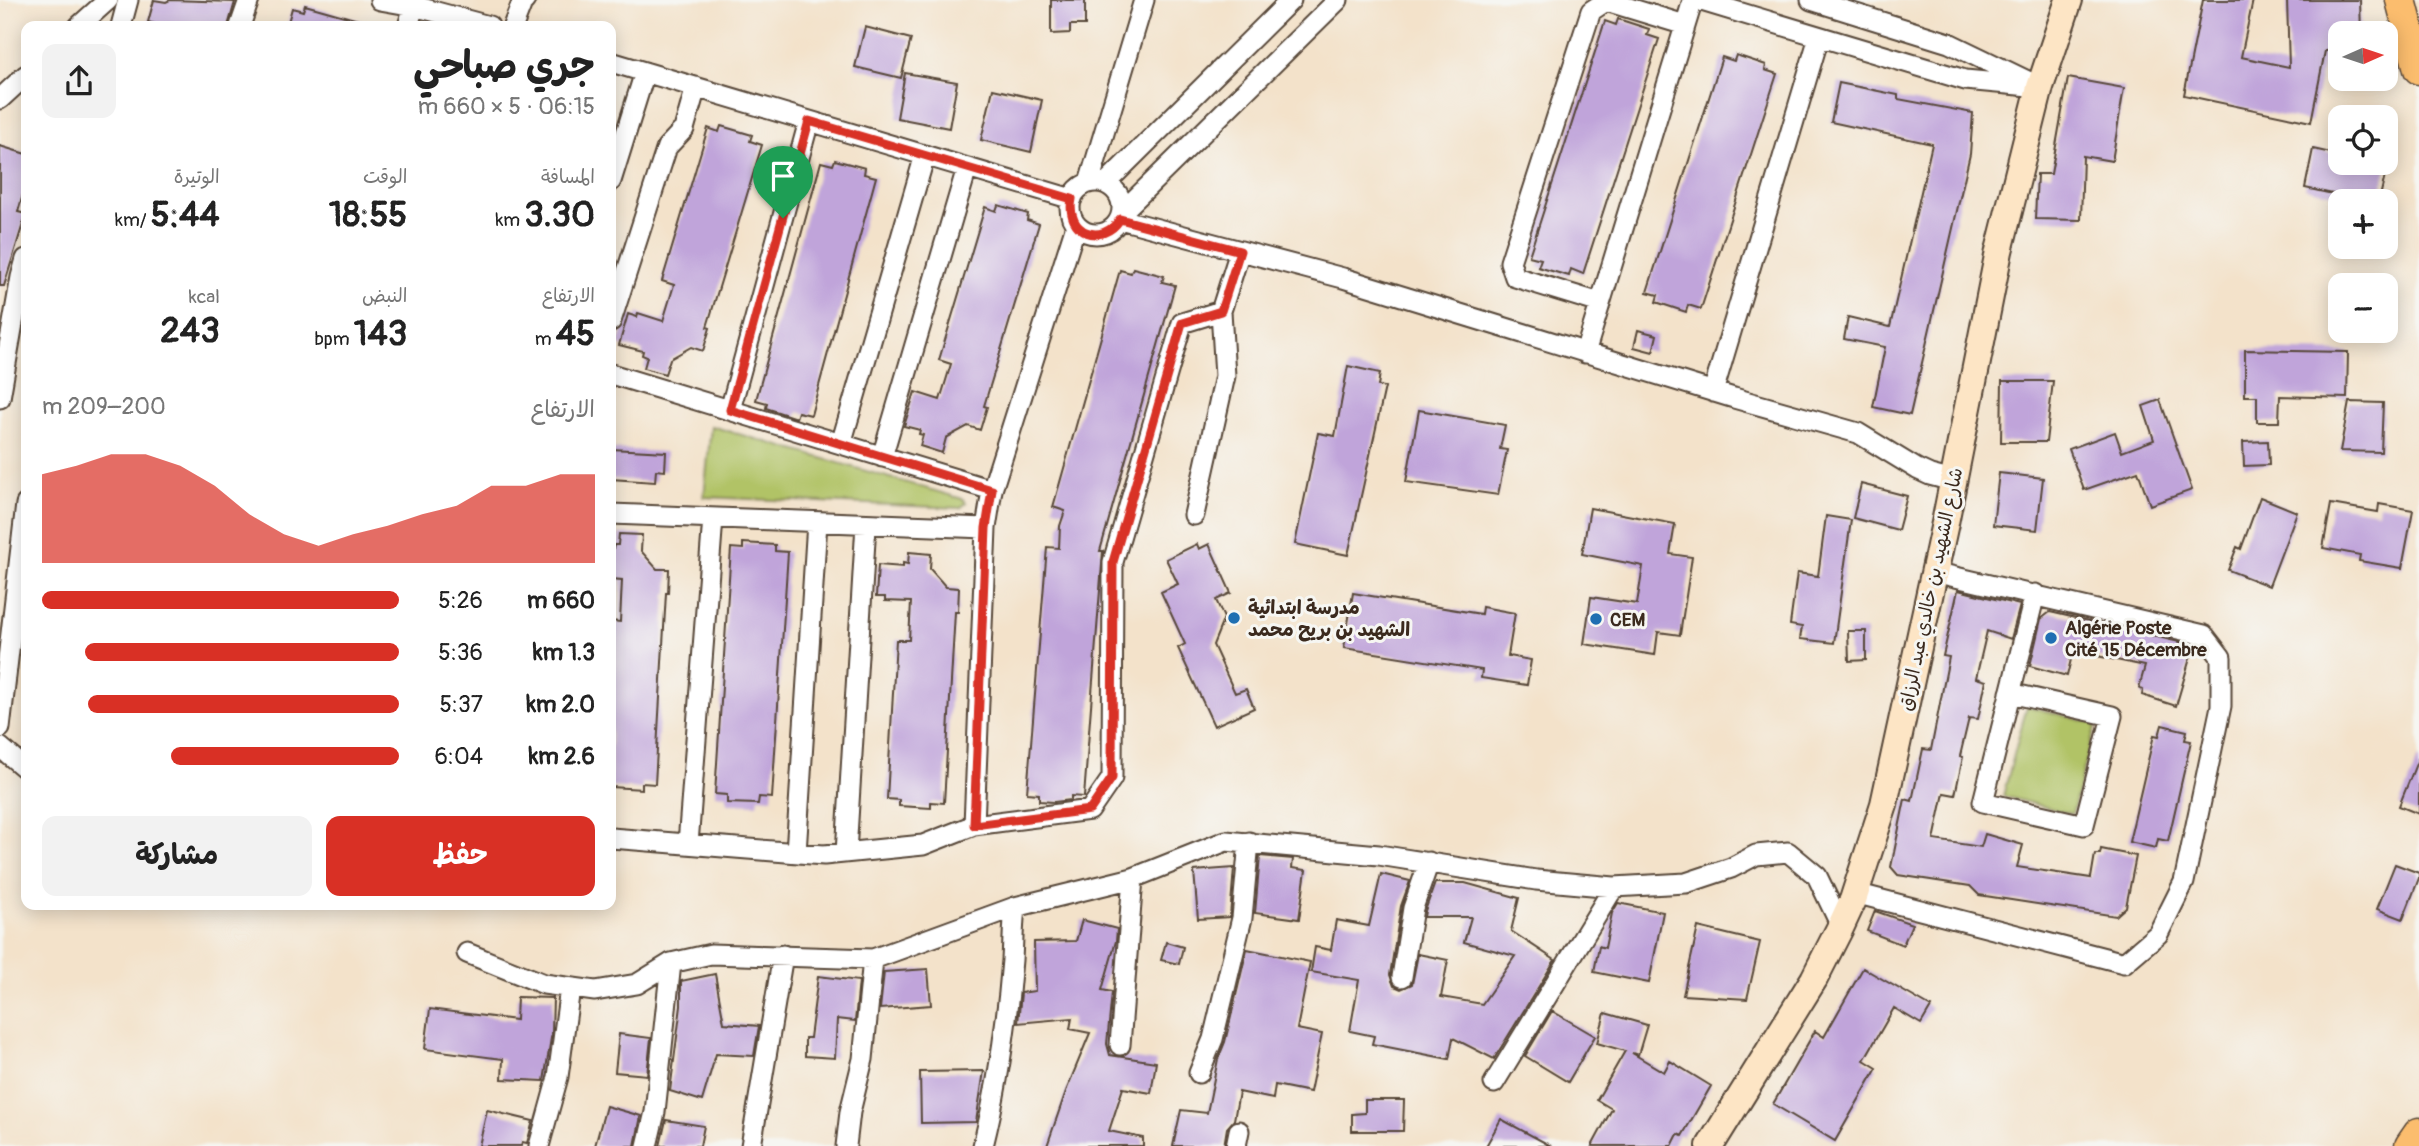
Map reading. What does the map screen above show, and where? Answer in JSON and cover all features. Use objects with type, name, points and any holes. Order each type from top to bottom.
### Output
[{"type":"main road","name":"شارع الشهيد بن خالدي عبد الرزاق","points":[[1710,1146],[1814,979],[1841,926],[1855,893],[1884,804],[1999,251],[2039,87],[2069,0]]},
{"type":"main road","points":[[2401,0],[2419,69]]},
{"type":"main road","points":[[2410,1146],[2419,1133]]},
{"type":"street","points":[[122,21],[128,0]]},
{"type":"street","points":[[242,21],[249,0]]},
{"type":"street","points":[[515,21],[525,0]]},
{"type":"street","points":[[1098,183],[1144,0]]},
{"type":"street","points":[[1291,0],[1098,183],[1075,192],[1070,208],[1076,225],[1082,230],[1099,234],[1108,232],[1338,0]]},
{"type":"street","points":[[1585,353],[1693,0]]},
{"type":"street","points":[[1698,0],[1965,80],[2039,87]]},
{"type":"street","points":[[1811,0],[1949,43],[2039,87]]},
{"type":"street","points":[[386,1],[470,21]]},
{"type":"street","points":[[1600,303],[1515,277],[1510,261],[1591,11],[1606,1],[1685,26]]},
{"type":"street","points":[[85,21],[105,3]]},
{"type":"street","points":[[97,21],[105,3]]},
{"type":"street","points":[[410,21],[414,6]]},
{"type":"street","points":[[1713,392],[1819,37]]},
{"type":"street","points":[[616,63],[1072,199]]},
{"type":"street","points":[[616,165],[645,72]]},
{"type":"street","points":[[0,99],[21,80]]},
{"type":"street","points":[[616,305],[667,147],[684,129],[696,87]]},
{"type":"street","points":[[730,410],[809,121]]},
{"type":"street","points":[[841,444],[925,155]]},
{"type":"street","points":[[882,457],[967,168]]},
{"type":"street","points":[[1098,183],[1119,194],[1122,215]]},
{"type":"street","points":[[1122,215],[1240,251],[1343,278],[1713,392],[1858,433],[1917,469],[1953,481]]},
{"type":"street","points":[[974,825],[986,528],[992,490],[1076,225]]},
{"type":"street","points":[[1194,514],[1225,376],[1221,311],[1240,251]]},
{"type":"street","points":[[0,398],[5,337],[21,278]]},
{"type":"street","points":[[616,838],[824,855],[923,845],[974,825],[1090,810],[1112,778],[1113,562],[1182,323],[1221,311]]},
{"type":"street","points":[[616,376],[992,490]]},
{"type":"street","points":[[616,514],[986,528]]},
{"type":"street","points":[[688,844],[712,518]]},
{"type":"street","points":[[796,853],[817,522]]},
{"type":"street","points":[[846,853],[866,524]]},
{"type":"street","points":[[0,728],[21,547]]},
{"type":"street","points":[[1855,893],[2124,963],[2158,934],[2184,882],[2221,706],[2221,657],[2204,635],[1934,572]]},
{"type":"street","points":[[2010,693],[2112,716],[2084,825],[1983,802],[2010,693],[2035,594]]},
{"type":"street","points":[[0,747],[21,765]]},
{"type":"street","points":[[467,953],[544,984],[595,991],[637,984],[671,962],[712,954],[873,959],[1015,907],[1133,878],[1226,841],[1379,855],[1536,880],[1615,887],[1686,883],[1731,868],[1756,855],[1788,852],[1817,876],[1841,926]]},
{"type":"street","points":[[1199,1073],[1213,1039],[1242,918],[1249,842]]},
{"type":"street","points":[[1402,977],[1413,908],[1429,862]]},
{"type":"street","points":[[1120,1045],[1133,878]]},
{"type":"street","points":[[1494,1083],[1615,887]]},
{"type":"street","points":[[983,1146],[1003,1035],[1015,907]]},
{"type":"street","points":[[751,1146],[783,955]]},
{"type":"street","points":[[846,1146],[850,1112],[863,1059],[873,959]]},
{"type":"street","points":[[647,1146],[654,1112],[671,962]]},
{"type":"street","points":[[539,1146],[558,1077],[570,988]]},
{"type":"green space","points":[[711,426],[963,499],[966,503],[960,508],[704,497]]},
{"type":"green space","points":[[2027,706],[2096,724],[2072,814],[2003,796]]},
{"type":"building","points":[[154,0],[235,2],[229,21],[148,21]]},
{"type":"building","points":[[1051,0],[1085,0],[1085,25],[1070,25],[1070,33],[1051,34]]},
{"type":"building","points":[[2203,0],[2253,0],[2241,57],[2289,67],[2287,0],[2360,0],[2361,21],[2328,21],[2328,51],[2325,51],[2311,122],[2184,95]]},
{"type":"building","points":[[305,5],[362,21],[288,21],[292,8],[303,11]]},
{"type":"building","points":[[1618,19],[1649,29],[1647,35],[1659,39],[1583,274],[1571,269],[1569,276],[1538,267],[1541,259],[1529,256],[1605,21],[1616,25]]},
{"type":"building","points":[[865,27],[911,39],[901,78],[855,67]]},
{"type":"building","points":[[1736,55],[1766,65],[1765,70],[1777,74],[1701,309],[1688,305],[1686,312],[1656,302],[1658,295],[1647,292],[1722,57],[1734,61]]},
{"type":"building","points":[[905,73],[957,82],[949,128],[897,118]]},
{"type":"building","points":[[2068,78],[2124,88],[2112,161],[2083,156],[2081,220],[2035,219],[2037,174],[2051,174]]},
{"type":"building","points":[[1839,83],[1898,95],[1898,99],[1973,113],[1970,154],[1910,415],[1873,407],[1885,347],[1844,339],[1848,317],[1890,327],[1932,144],[1831,122]]},
{"type":"building","points":[[993,89],[1042,100],[1031,152],[981,140]]},
{"type":"building","points":[[721,126],[752,135],[750,141],[762,145],[707,327],[710,328],[703,351],[691,347],[670,359],[665,374],[644,368],[647,357],[642,355],[643,351],[619,345],[628,314],[637,317],[638,313],[663,321],[674,285],[662,281],[708,128],[719,132]]},
{"type":"building","points":[[0,146],[21,152],[21,202],[18,212],[21,213],[21,230],[4,286],[0,286]]},
{"type":"building","points":[[2313,149],[2328,152],[2328,175],[2385,175],[2382,189],[2328,189],[2328,193],[2305,188]]},
{"type":"building","points":[[835,160],[865,168],[864,174],[876,177],[811,415],[798,412],[796,418],[766,408],[767,403],[756,400],[821,162],[833,165]]},
{"type":"building","points":[[998,205],[1028,214],[1027,220],[1039,224],[984,406],[987,407],[980,430],[968,426],[946,438],[942,453],[920,446],[923,435],[919,434],[920,430],[904,426],[915,392],[940,400],[951,364],[939,360],[985,207],[996,211]]},
{"type":"building","points":[[1133,268],[1164,276],[1162,282],[1175,285],[1100,551],[1103,551],[1084,797],[1071,796],[1071,800],[1054,802],[1039,801],[1039,794],[1027,793],[1047,547],[1059,548],[1060,526],[1065,511],[1053,507],[1120,270],[1131,273]]},
{"type":"building","points":[[1638,330],[1657,335],[1653,352],[1634,347]]},
{"type":"building","points":[[2245,350],[2348,352],[2347,398],[2280,396],[2279,422],[2257,422],[2257,396],[2245,396]]},
{"type":"building","points":[[1348,366],[1380,373],[1378,386],[1385,387],[1348,555],[1295,544],[1318,433],[1335,436]]},
{"type":"building","points":[[2002,381],[2053,381],[2046,442],[2001,442]]},
{"type":"building","points":[[2160,400],[2192,490],[2150,505],[2138,471],[2084,490],[2069,449],[2115,432],[2122,452],[2154,440],[2143,406]]},
{"type":"building","points":[[2349,402],[2383,403],[2381,452],[2340,451]]},
{"type":"building","points":[[1419,410],[1505,425],[1500,449],[1507,450],[1498,495],[1406,482]]},
{"type":"building","points":[[2268,441],[2269,465],[2244,466],[2243,442]]},
{"type":"building","points":[[616,449],[666,452],[665,471],[656,470],[655,482],[616,479]]},
{"type":"building","points":[[1999,473],[2043,478],[2037,530],[1993,525]]},
{"type":"building","points":[[1861,484],[1907,496],[1898,530],[1853,518]]},
{"type":"building","points":[[2260,497],[2297,512],[2269,586],[2228,570],[2237,547],[2241,549]]},
{"type":"building","points":[[2331,504],[2378,512],[2379,504],[2413,510],[2402,568],[2359,561],[2360,555],[2323,548]]},
{"type":"building","points":[[1590,508],[1675,524],[1670,554],[1692,557],[1680,635],[1658,632],[1655,655],[1584,644],[1591,597],[1637,604],[1643,566],[1582,554]]},
{"type":"building","points":[[1826,516],[1851,520],[1834,643],[1800,639],[1802,627],[1790,625],[1797,573],[1818,576]]},
{"type":"building","points":[[619,534],[642,535],[641,551],[657,569],[669,569],[655,784],[642,783],[642,789],[616,787],[616,622],[620,622],[622,580],[616,579]]},
{"type":"building","points":[[743,543],[775,545],[775,551],[788,552],[772,798],[759,797],[758,804],[727,803],[727,795],[715,794],[731,548],[743,549]]},
{"type":"building","points":[[1197,544],[1199,549],[1209,544],[1231,593],[1216,600],[1224,618],[1213,645],[1235,693],[1246,689],[1254,708],[1214,726],[1178,648],[1185,644],[1161,592],[1178,584],[1166,559]]},
{"type":"building","points":[[909,552],[931,554],[930,569],[946,587],[959,588],[958,612],[955,612],[944,803],[931,802],[931,808],[899,806],[899,800],[887,799],[896,640],[909,640],[911,602],[885,601],[885,597],[876,597],[878,565],[903,567],[903,563],[908,564]]},
{"type":"building","points":[[1958,590],[2020,605],[2011,639],[1987,631],[1976,678],[1986,681],[1978,719],[1969,718],[1955,795],[1944,793],[1934,840],[1981,847],[1985,834],[2023,845],[2017,867],[2091,878],[2095,854],[2100,854],[2101,849],[2136,856],[2126,907],[2116,916],[1979,895],[1970,886],[1898,875],[1891,867],[1905,799],[1912,801],[1923,749],[1931,750],[1949,657],[1943,656]]},
{"type":"building","points":[[1353,593],[1481,614],[1482,607],[1515,613],[1508,656],[1531,660],[1527,685],[1481,678],[1482,670],[1344,648]]},
{"type":"building","points":[[2050,612],[2188,644],[2193,648],[2176,706],[2142,695],[2143,690],[2139,688],[2145,666],[2073,651],[2067,676],[2030,666],[2041,619]]},
{"type":"building","points":[[1848,631],[1866,631],[1866,660],[1849,661]]},
{"type":"building","points":[[2162,725],[2187,731],[2185,740],[2191,741],[2168,841],[2158,839],[2156,848],[2129,842],[2154,735],[2159,736]]},
{"type":"building","points":[[2419,759],[2419,814],[2399,806]]},
{"type":"building","points":[[1260,856],[1293,859],[1292,868],[1306,870],[1299,919],[1255,913]]},
{"type":"building","points":[[2395,864],[2419,873],[2403,919],[2377,909]]},
{"type":"building","points":[[1234,868],[1230,917],[1198,919],[1194,871]]},
{"type":"building","points":[[1381,874],[1410,881],[1401,906],[1390,975],[1394,986],[1401,989],[1412,984],[1418,954],[1448,960],[1441,997],[1482,1004],[1515,956],[1464,942],[1471,917],[1424,917],[1435,883],[1465,883],[1519,898],[1511,931],[1555,960],[1494,1059],[1453,1038],[1449,1059],[1372,1044],[1374,1036],[1350,1031],[1359,980],[1311,972],[1315,947],[1331,950],[1336,920],[1369,926]]},
{"type":"building","points":[[1618,903],[1663,912],[1649,983],[1594,972],[1599,946],[1605,948],[1612,913]]},
{"type":"building","points":[[1875,911],[1912,924],[1903,945],[1867,931]]},
{"type":"building","points":[[1082,920],[1117,929],[1102,990],[1112,992],[1107,1044],[1110,1055],[1156,1062],[1151,1093],[1123,1088],[1109,1131],[1143,1138],[1143,1146],[1047,1146],[1090,1033],[1070,1029],[1072,1018],[1018,1023],[1021,993],[1035,991],[1034,942],[1076,941]]},
{"type":"building","points":[[1698,927],[1760,942],[1747,999],[1683,995]]},
{"type":"building","points":[[1166,942],[1183,947],[1179,964],[1161,960]]},
{"type":"building","points":[[1247,949],[1310,962],[1297,1029],[1322,1034],[1310,1092],[1275,1085],[1273,1099],[1239,1092],[1234,1120],[1227,1128],[1224,1146],[1173,1146],[1181,1110],[1207,1113],[1218,1059],[1225,1042]]},
{"type":"building","points":[[1863,968],[1931,1007],[1921,1024],[1894,1008],[1864,1060],[1877,1068],[1835,1141],[1773,1104],[1815,1031],[1824,1037]]},
{"type":"building","points":[[928,969],[931,1005],[880,1009],[884,972]]},
{"type":"building","points":[[715,974],[724,1023],[759,1026],[754,1056],[716,1054],[702,1101],[670,1091],[681,1006],[681,981]]},
{"type":"building","points":[[818,976],[859,981],[855,1021],[837,1019],[835,1058],[805,1056],[805,1038],[810,1038]]},
{"type":"building","points":[[517,997],[553,998],[552,1032],[544,1081],[502,1079],[503,1059],[425,1049],[430,1009],[516,1020]]},
{"type":"building","points":[[1552,1011],[1595,1036],[1568,1082],[1525,1056]]},
{"type":"building","points":[[1605,1013],[1647,1025],[1638,1055],[1632,1053],[1664,1072],[1670,1061],[1711,1086],[1682,1136],[1678,1134],[1672,1146],[1592,1146],[1612,1109],[1597,1100],[1625,1051],[1597,1043]]},
{"type":"building","points":[[619,1034],[651,1038],[647,1075],[615,1072]]},
{"type":"building","points":[[984,1071],[976,1122],[921,1123],[920,1072]]},
{"type":"building","points":[[1365,1100],[1404,1100],[1403,1131],[1352,1131],[1352,1114],[1365,1113]]},
{"type":"building","points":[[606,1106],[641,1116],[635,1146],[595,1146]]},
{"type":"building","points":[[487,1110],[533,1121],[527,1143],[522,1142],[521,1146],[479,1146]]},
{"type":"building","points":[[1501,1119],[1551,1146],[1486,1146]]},
{"type":"building","points":[[666,1120],[704,1126],[700,1146],[660,1146]]},
{"type":"place","name":"مدرسة ابتدائية الشهيد بن بريح محمد","points":[[1234,618]]},
{"type":"place","name":"CEM","points":[[1596,619]]},
{"type":"place","name":"Algérie Poste Cité 15 Décembre","points":[[2051,638]]},
{"type":"route","points":[[809,121],[1072,199],[1071,217],[1076,225],[1090,234],[1108,232],[1120,219],[1240,251],[1221,311],[1182,323],[1113,562],[1112,778],[1090,810],[974,825],[986,528],[992,490],[730,410],[783,218],[809,121]]}]
